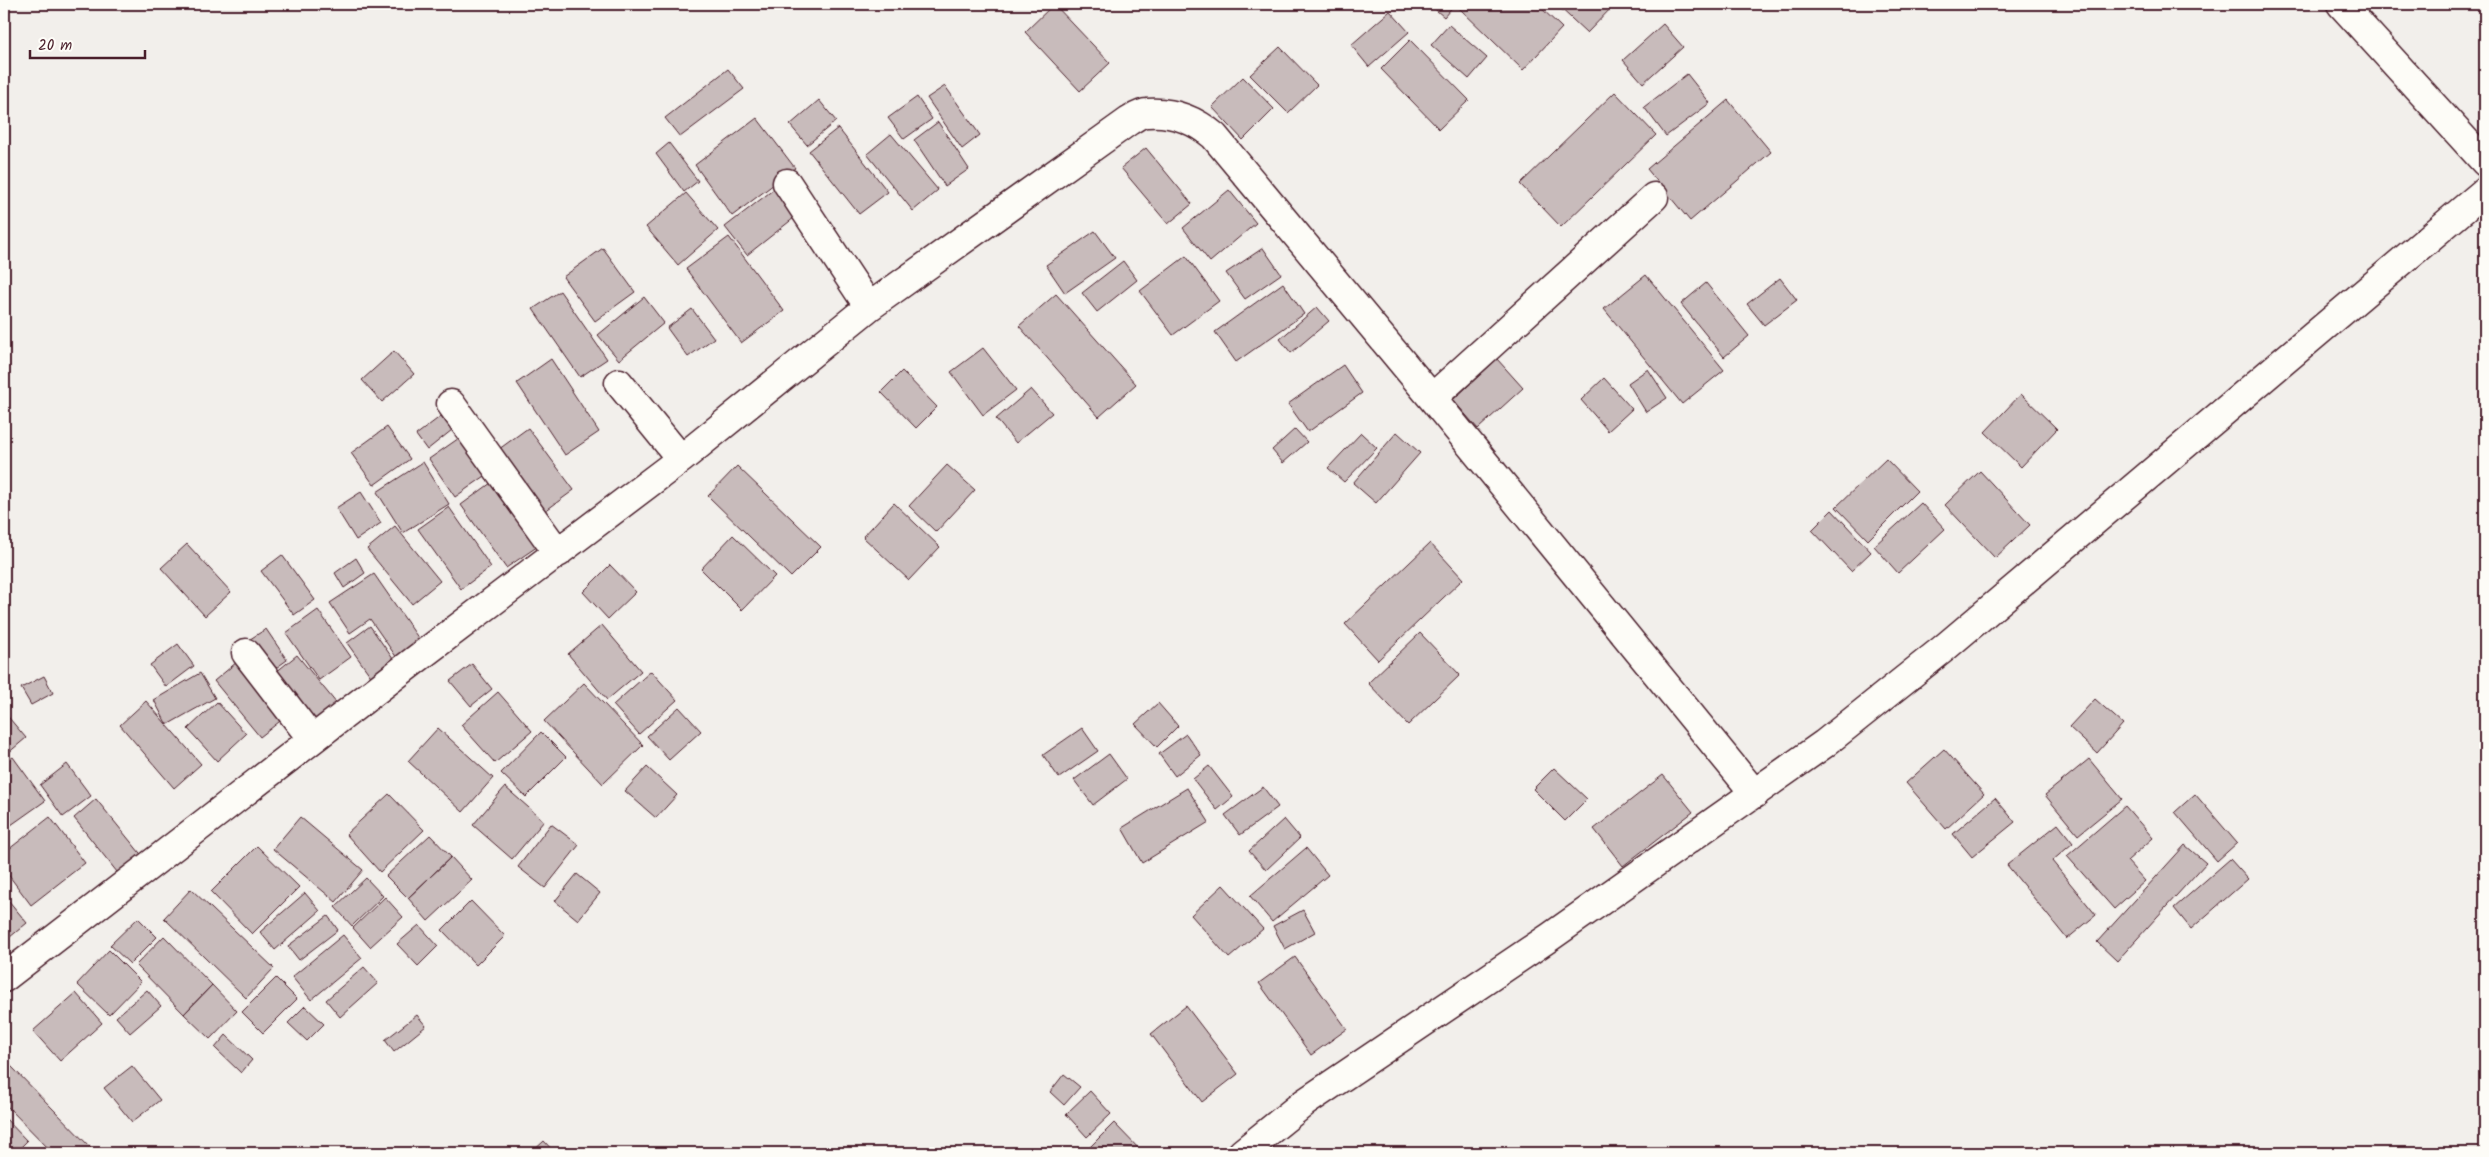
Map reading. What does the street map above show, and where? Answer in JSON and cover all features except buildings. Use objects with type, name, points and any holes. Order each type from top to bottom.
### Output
[{"type":"street","points":[[2341,4],[2485,162]]},
{"type":"street","points":[[4,978],[312,739],[680,460],[869,307],[1129,121],[1146,113],[1187,118],[1200,124],[1214,136],[1432,398],[1755,794]]},
{"type":"street","points":[[788,183],[869,307]]},
{"type":"street","points":[[1242,1153],[1304,1103],[1550,937],[1824,744],[1943,650],[2485,191]]},
{"type":"street","points":[[1432,398],[1654,197]]},
{"type":"street","points":[[619,384],[680,460]]},
{"type":"street","points":[[451,404],[558,553]]},
{"type":"street","points":[[246,653],[312,739]]}]
